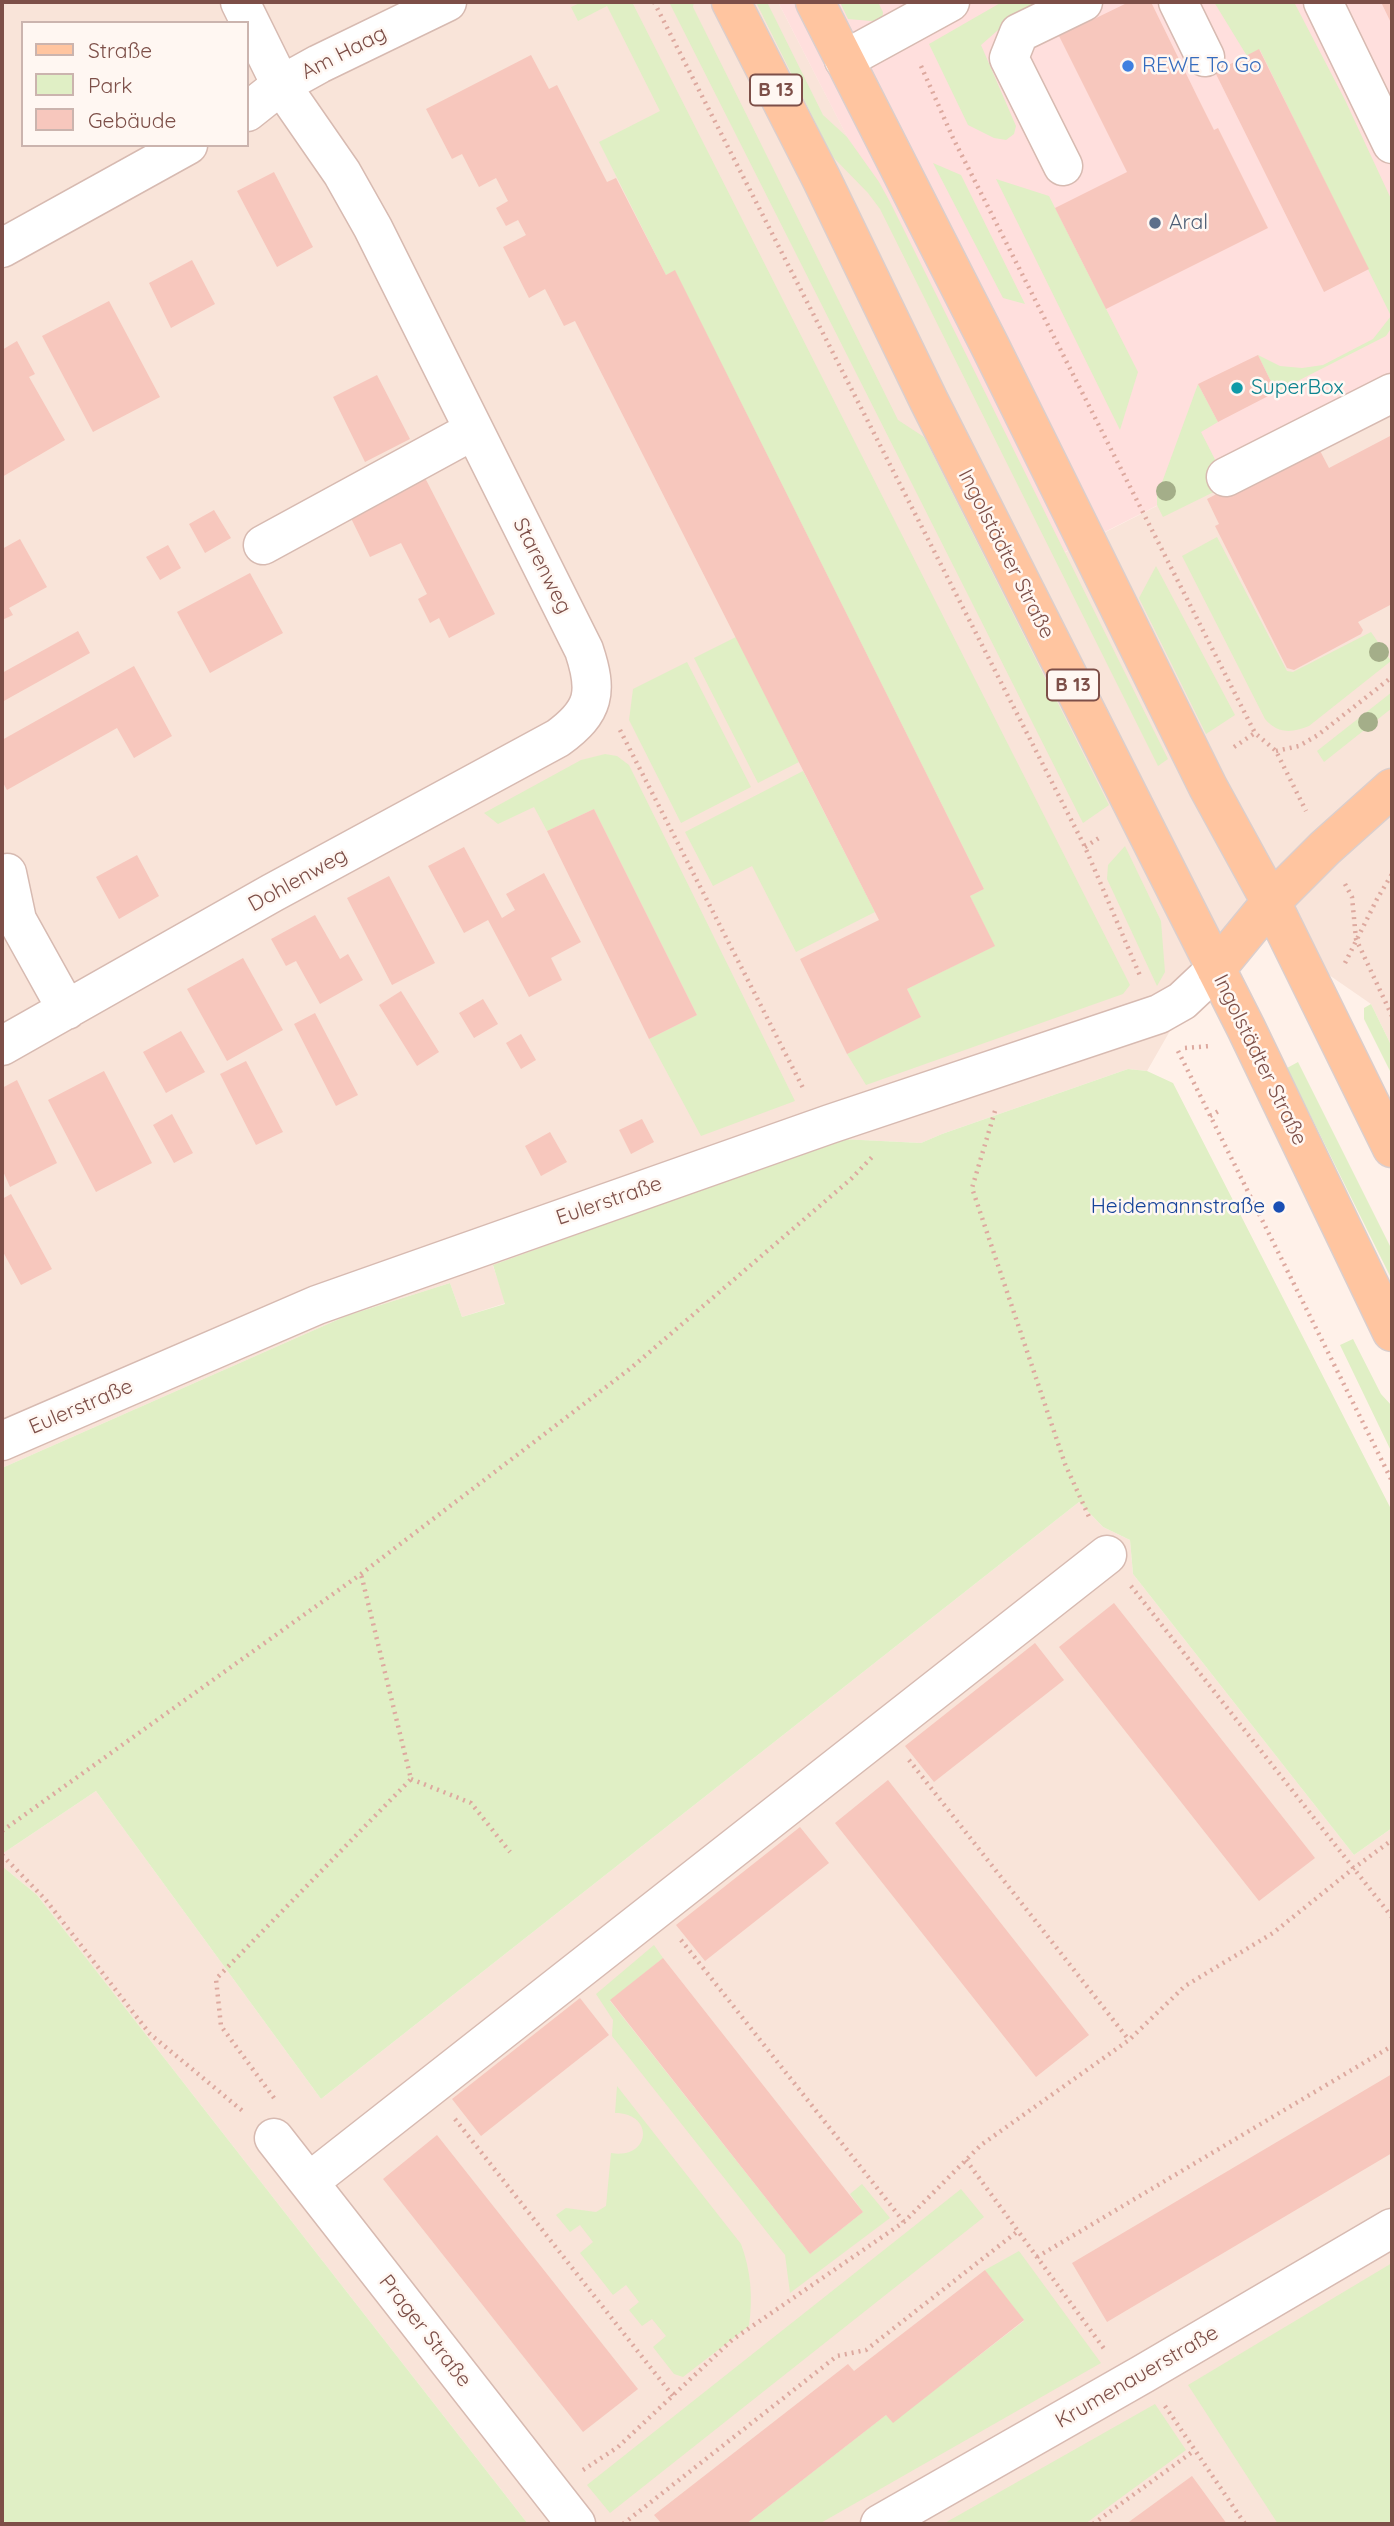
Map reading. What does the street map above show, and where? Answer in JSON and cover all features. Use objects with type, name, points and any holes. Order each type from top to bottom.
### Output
[{"type":"main road","name":"Ingolstädter Straße","points":[[731,2],[821,178],[935,414],[1216,969],[1392,1332]]},
{"type":"main road","points":[[815,2],[989,344],[1208,787],[1271,902],[1392,1148]]},
{"type":"main road","points":[[1216,969],[1271,902],[1325,848],[1392,788]]},
{"type":"street","name":"Starenweg","points":[[240,2],[281,85],[342,173],[373,228],[584,650],[592,674],[593,692],[588,709]]},
{"type":"street","name":"Am Haag","points":[[248,111],[281,85],[319,64],[447,2]]},
{"type":"street","points":[[844,60],[950,2]]},
{"type":"street","points":[[1063,166],[1009,58],[1019,33],[1083,2]]},
{"type":"street","points":[[1178,2],[1205,57]]},
{"type":"street","points":[[1323,2],[1387,121]]},
{"type":"street","points":[[2,248],[184,147]]},
{"type":"street","points":[[1226,477],[1392,393]]},
{"type":"street","points":[[263,545],[474,430]]},
{"type":"street","name":"Dohlenweg","points":[[2,1046],[272,893],[558,738],[574,727],[588,709]]},
{"type":"street","points":[[7,873],[17,920],[66,1010]]},
{"type":"street","name":"Eulerstraße","points":[[2,1441],[317,1305],[830,1124],[1159,1014],[1182,1001],[1216,969]]},
{"type":"street","points":[[309,2182],[1107,1555]]},
{"type":"street","name":"Prager Straße","points":[[274,2138],[576,2524]]},
{"type":"street","name":"Krumenauerstraße","points":[[880,2524],[1392,2228]]},
{"type":"path","points":[[654,2],[1085,847],[1149,995],[1392,1481]]},
{"type":"path","points":[[904,28],[953,138],[1255,733],[1276,751],[1299,746],[1318,735],[1392,677]]},
{"type":"path","points":[[1116,472],[1122,469]]},
{"type":"path","points":[[588,709],[622,732],[807,1096],[830,1124]]},
{"type":"path","points":[[1344,964],[1392,874]]},
{"type":"path","points":[[999,1100],[972,1188],[1065,1464],[1107,1555],[1392,1917]]},
{"type":"path","points":[[1210,1116],[1222,1109]]},
{"type":"path","points":[[2,1831],[361,1574],[631,1368],[851,1179],[880,1148]]},
{"type":"path","points":[[361,1574],[411,1780]]},
{"type":"path","points":[[885,1729],[1129,2040]]},
{"type":"path","points":[[411,1780],[471,1803],[510,1852]]},
{"type":"path","points":[[2,1855],[45,1899],[150,2034],[274,2138],[283,2110],[221,2026],[216,1979],[411,1780]]},
{"type":"path","points":[[551,2492],[618,2448],[732,2340],[904,2222],[981,2145],[1129,2040],[1185,1986],[1273,1933],[1392,1840]]},
{"type":"path","points":[[657,1909],[904,2222]]},
{"type":"path","points":[[1037,2257],[1392,2046]]},
{"type":"path","points":[[430,2086],[673,2396]]},
{"type":"path","points":[[966,2160],[1037,2257],[1195,2450],[1245,2524]]},
{"type":"path","points":[[623,2524],[837,2356],[866,2350],[1018,2231]]},
{"type":"path","points":[[1093,2524],[1195,2450]]},
{"type":"shaded area","points":[[2,2],[778,2],[1062,554],[1392,387],[1392,1047],[1371,1004],[1238,912],[1147,1071],[1128,1069],[921,1143],[841,1139],[493,1266],[506,1303],[462,1317],[450,1283],[346,1316],[2,1468]]},
{"type":"shaded area","points":[[778,2],[1392,2],[1392,387],[1061,554]]},
{"type":"shaded area","points":[[1079,1502],[1103,1527],[1130,1540],[1133,1574],[1354,1855],[1392,1828],[1392,2524],[528,2524],[37,1895],[2,1866],[2,1854],[96,1791],[321,2099]]},
{"type":"green space","points":[[582,2],[632,2],[1130,985],[1123,994],[866,1085],[847,1054],[921,1017],[907,989],[994,946],[970,896],[984,889],[675,271],[666,275],[599,142],[660,111],[607,6],[578,21],[571,7]]},
{"type":"green space","points":[[669,2],[694,2],[693,7],[898,420],[924,437],[1109,805],[1083,823]]},
{"type":"green space","points":[[756,2],[767,2],[823,115],[847,137],[890,202],[1168,759],[1158,766],[880,209],[832,156]]},
{"type":"green space","points":[[840,2],[878,2],[883,12],[882,22],[848,19]]},
{"type":"green space","points":[[1002,2],[1051,2],[1005,24],[981,45],[1016,126],[1014,134],[1006,140],[994,138],[968,125],[929,44]]},
{"type":"green space","points":[[1214,2],[1294,2],[1345,100],[1392,201],[1392,332],[1390,330],[1386,336],[1276,392],[1258,355],[1280,366],[1302,368],[1323,365],[1373,339],[1391,316],[1260,50],[1247,56]]},
{"type":"green space","points":[[933,163],[961,175],[1025,304],[1003,298]]},
{"type":"green space","points":[[996,179],[1049,196],[1138,372],[1120,430]]},
{"type":"green space","points":[[1198,384],[1218,422],[1201,432],[1228,485],[1163,517],[1157,505],[1157,496]]},
{"type":"green space","points":[[1217,537],[1287,671],[1293,672],[1371,632],[1391,661],[1309,726],[1286,731],[1270,724],[1265,719],[1182,556]]},
{"type":"green space","points":[[1156,566],[1235,715],[1206,734],[1139,598]]},
{"type":"green space","points":[[736,637],[799,762],[758,783],[694,658]]},
{"type":"green space","points":[[687,662],[751,787],[681,823],[629,720],[633,689]]},
{"type":"green space","points":[[1392,692],[1392,708],[1324,762],[1317,751]]},
{"type":"green space","points":[[605,754],[617,756],[629,765],[795,1101],[701,1136],[649,1039],[697,1015],[594,809],[547,831],[534,807],[498,824],[484,813],[581,760]]},
{"type":"green space","points":[[803,771],[875,912],[796,952],[752,866],[713,886],[685,832]]},
{"type":"green space","points":[[1125,846],[1161,921],[1165,972],[1157,986],[1107,879],[1108,865]]},
{"type":"green space","points":[[1371,1004],[1392,1047],[1392,1075],[1364,1019],[1364,1008]]},
{"type":"green space","points":[[1298,1062],[1392,1250],[1392,1280],[1287,1068]]},
{"type":"green space","points":[[1128,1069],[1147,1071],[1173,1083],[1392,1511],[1392,1828],[1354,1855],[1133,1574],[1130,1540],[1103,1527],[1079,1502],[321,2099],[96,1791],[2,1854],[2,1468],[346,1316],[450,1283],[462,1317],[505,1304],[493,1265],[841,1139],[921,1143]]},
{"type":"green space","points":[[1353,1339],[1381,1394],[1392,1406],[1392,1453],[1340,1345]]},
{"type":"green space","points":[[2,1866],[37,1895],[528,2524],[2,2524]]},
{"type":"green space","points":[[654,1945],[663,1958],[610,2001],[810,2254],[863,2212],[850,2194],[862,2184],[890,2218],[790,2293],[785,2255],[612,2036],[613,2020],[596,1994]]},
{"type":"green space","points":[[617,2086],[741,2244],[747,2264],[751,2294],[749,2326],[683,2377],[674,2374],[653,2347],[666,2336],[652,2319],[642,2326],[629,2310],[639,2302],[626,2285],[613,2295],[580,2253],[593,2242],[580,2225],[570,2232],[556,2215],[566,2208],[596,2212],[606,2206],[611,2153],[634,2150],[640,2143],[642,2128],[637,2120],[615,2113]]},
{"type":"green space","points":[[961,2189],[984,2217],[610,2513],[587,2485]]},
{"type":"green space","points":[[1019,2251],[1101,2363],[819,2524],[746,2524],[886,2415],[893,2422],[1024,2321],[985,2270]]},
{"type":"green space","points":[[1392,2263],[1392,2524],[1278,2524],[1188,2385]]},
{"type":"green space","points":[[1155,2404],[1186,2450],[1085,2524],[943,2524]]},
{"type":"building","points":[[1129,2],[1151,2],[1214,130],[1218,128],[1268,228],[1106,309],[1055,208],[1127,172],[1059,36]]},
{"type":"building","points":[[1381,2],[1392,2],[1392,25]]},
{"type":"building","points":[[1259,49],[1369,269],[1324,292],[1215,72]]},
{"type":"building","points":[[531,55],[549,89],[557,85],[607,182],[616,178],[666,275],[675,270],[984,889],[970,896],[995,946],[907,989],[921,1017],[847,1054],[800,959],[879,920],[575,321],[564,326],[545,289],[529,298],[503,247],[526,235],[518,220],[506,226],[496,208],[508,201],[496,178],[479,187],[462,154],[452,159],[426,109]]},
{"type":"building","points":[[274,172],[313,247],[277,267],[237,191]]},
{"type":"building","points":[[192,260],[215,304],[171,328],[149,283]]},
{"type":"building","points":[[109,301],[160,397],[93,432],[42,336]]},
{"type":"building","points":[[17,341],[35,374],[29,377],[65,440],[2,477],[2,350]]},
{"type":"building","name":"SuperBox","points":[[1258,355],[1276,392],[1218,422],[1198,384]]},
{"type":"building","points":[[377,375],[410,439],[365,462],[333,397]]},
{"type":"building","points":[[1392,435],[1392,604],[1358,622],[1363,630],[1361,634],[1294,670],[1287,668],[1215,526],[1219,524],[1207,499],[1316,443],[1329,468]]},
{"type":"building","points":[[421,470],[495,614],[449,638],[439,618],[430,623],[418,599],[427,594],[401,543],[370,557],[346,508]]},
{"type":"building","points":[[214,510],[231,538],[205,553],[189,524]]},
{"type":"building","points":[[20,539],[47,587],[9,608],[13,615],[2,620],[2,549]]},
{"type":"building","points":[[168,545],[181,568],[160,580],[146,557]]},
{"type":"building","points":[[250,573],[283,633],[210,673],[177,612]]},
{"type":"building","points":[[78,631],[90,653],[2,702],[2,673]]},
{"type":"building","points":[[134,666],[172,736],[134,758],[117,728],[7,790],[2,781],[2,740]]},
{"type":"building","points":[[594,809],[697,1015],[649,1039],[547,831]]},
{"type":"building","points":[[464,847],[502,918],[515,910],[506,894],[544,873],[581,942],[551,958],[562,980],[529,997],[488,920],[464,933],[428,866]]},
{"type":"building","points":[[137,855],[159,896],[119,919],[96,877]]},
{"type":"building","points":[[389,876],[435,963],[392,985],[347,898]]},
{"type":"building","points":[[315,915],[340,959],[348,954],[363,980],[320,1004],[296,961],[286,966],[271,939]]},
{"type":"building","points":[[243,958],[283,1030],[227,1061],[187,989]]},
{"type":"building","points":[[401,991],[439,1052],[417,1066],[379,1005]]},
{"type":"building","points":[[483,999],[498,1024],[474,1038],[459,1013]]},
{"type":"building","points":[[315,1013],[358,1095],[336,1106],[294,1024]]},
{"type":"building","points":[[181,1031],[205,1072],[166,1093],[143,1052]]},
{"type":"building","points":[[521,1034],[536,1060],[521,1069],[506,1043]]},
{"type":"building","points":[[246,1061],[283,1132],[256,1145],[220,1074]]},
{"type":"building","points":[[104,1071],[152,1163],[96,1192],[48,1100]]},
{"type":"building","points":[[17,1080],[57,1163],[10,1187],[2,1169],[2,1088]]},
{"type":"building","points":[[172,1114],[193,1153],[174,1163],[153,1125]]},
{"type":"building","points":[[642,1119],[654,1142],[631,1154],[619,1130]]},
{"type":"building","points":[[550,1132],[567,1162],[541,1176],[525,1146]]},
{"type":"building","points":[[11,1194],[52,1269],[21,1285],[2,1250],[2,1199]]},
{"type":"building","points":[[1114,1603],[1315,1858],[1259,1901],[1059,1647]]},
{"type":"building","points":[[1035,1643],[1064,1680],[934,1782],[905,1746]]},
{"type":"building","points":[[888,1780],[1089,2035],[1036,2077],[835,1823]]},
{"type":"building","points":[[800,1827],[829,1863],[705,1961],[676,1925]]},
{"type":"building","points":[[663,1958],[863,2212],[810,2254],[610,2000]]},
{"type":"building","points":[[580,1998],[609,2035],[481,2136],[452,2099]]},
{"type":"building","points":[[1392,2074],[1392,2153],[1107,2322],[1072,2263]]},
{"type":"building","points":[[437,2135],[638,2389],[583,2432],[383,2179]]},
{"type":"building","points":[[985,2270],[1024,2320],[893,2423],[886,2415],[746,2524],[662,2524],[654,2515],[848,2364],[854,2371]]},
{"type":"building","points":[[1192,2476],[1227,2524],[1126,2524]]},
{"type":"place","name":"REWE To Go","points":[[1128,66]]},
{"type":"place","name":"Aral","points":[[1155,223]]},
{"type":"place","name":"SuperBox","points":[[1237,388]]},
{"type":"place","name":"Heidemannstraße","points":[[1279,1207]]}]
